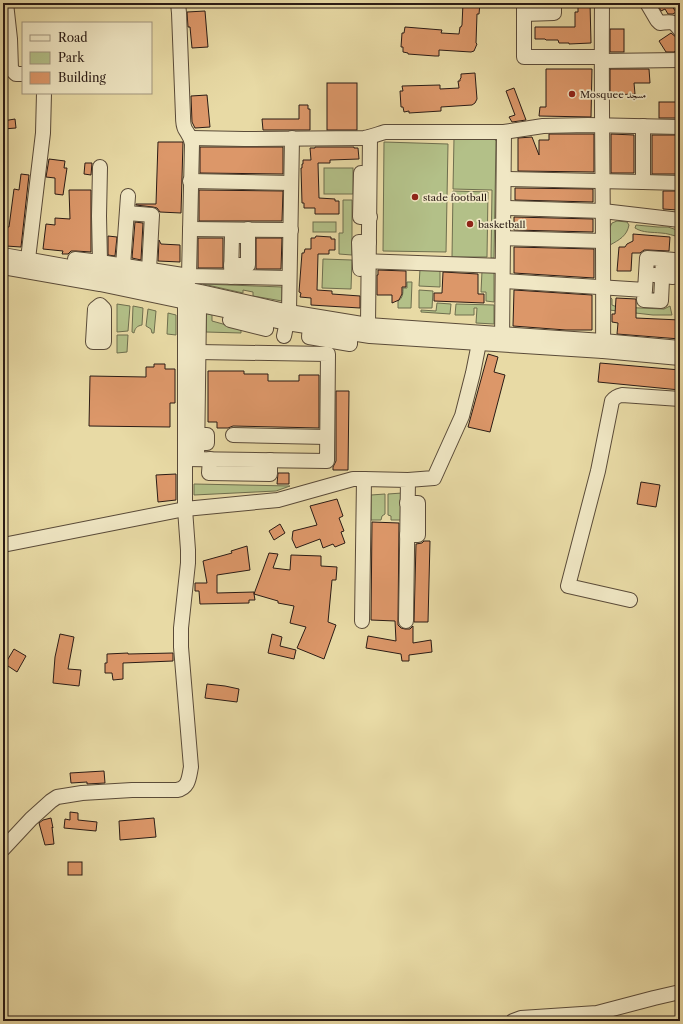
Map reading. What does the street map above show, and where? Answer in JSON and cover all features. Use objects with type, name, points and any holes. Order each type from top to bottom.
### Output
[{"type":"street","points":[[6,3],[10,39],[10,69],[16,74],[22,74]]},
{"type":"street","points":[[178,3],[183,116],[186,131],[192,138],[190,229],[186,289],[197,459],[210,473],[270,474],[270,460]]},
{"type":"street","points":[[554,3],[554,13],[524,8],[524,57],[680,60]]},
{"type":"street","points":[[602,3],[603,346]]},
{"type":"street","points":[[647,3],[656,20],[660,23],[675,23],[680,30]]},
{"type":"street","points":[[28,259],[43,133],[44,94]]},
{"type":"street","points":[[192,138],[364,138],[385,132],[504,132],[543,126],[588,124],[680,127]]},
{"type":"street","points":[[643,126],[643,182]]},
{"type":"street","points":[[502,339],[504,132]]},
{"type":"street","points":[[369,330],[369,288],[360,288],[364,261],[359,242],[369,242],[370,217],[360,217],[360,210],[361,172],[370,173],[370,137]]},
{"type":"street","points":[[287,324],[292,138]]},
{"type":"street","points":[[100,167],[100,262]]},
{"type":"street","points":[[504,179],[680,183]]},
{"type":"street","points":[[190,181],[291,182]]},
{"type":"street","points":[[124,266],[128,196]]},
{"type":"street","points":[[504,208],[603,211],[680,220]]},
{"type":"street","points":[[127,213],[152,215],[149,270]]},
{"type":"street","points":[[190,229],[248,233],[290,230]]},
{"type":"street","points":[[3,267],[100,284],[186,289],[248,265],[248,233]]},
{"type":"street","points":[[503,238],[603,241]]},
{"type":"street","points":[[3,255],[186,289],[287,324],[369,330],[479,343],[502,339]]},
{"type":"street","points":[[65,266],[66,258],[149,270],[186,289],[218,308],[287,324],[310,326],[350,333],[390,326],[468,332],[502,339],[603,346],[680,348]]},
{"type":"street","points":[[647,258],[663,259],[661,301],[644,300],[646,275],[647,258]]},
{"type":"street","points":[[364,261],[502,266]]},
{"type":"street","points":[[231,271],[289,278]]},
{"type":"street","points":[[646,275],[662,276]]},
{"type":"street","points":[[503,281],[645,290]]},
{"type":"street","points":[[99,345],[100,284]]},
{"type":"street","points":[[3,850],[31,819],[57,797],[82,793],[182,789],[189,780],[191,767],[180,628],[188,563],[185,509],[197,459],[199,310]]},
{"type":"street","points":[[198,352],[218,352],[218,343],[262,344],[262,353],[328,354],[327,467],[295,467],[304,453],[229,452],[229,459]]},
{"type":"street","points":[[3,545],[185,509],[278,500],[353,479],[379,479],[379,489],[394,488],[412,479],[434,478],[462,416],[479,343]]},
{"type":"street","points":[[603,346],[680,358]]},
{"type":"street","points":[[630,600],[568,586],[598,471],[612,401],[615,397],[622,395],[680,399]]},
{"type":"street","points":[[233,435],[327,437]]},
{"type":"street","points":[[197,459],[300,460]]},
{"type":"street","points":[[362,621],[364,479]]},
{"type":"street","points":[[406,621],[407,535],[418,535],[418,502],[407,503],[412,479]]},
{"type":"street","points":[[513,1021],[521,1018],[597,1013],[680,992]]},
{"type":"green space","points":[[492,136],[496,141],[494,258],[491,258],[492,190],[453,189],[454,138]]},
{"type":"green space","name":"stade football","points":[[384,142],[448,144],[446,252],[383,251]]},
{"type":"green space","points":[[324,168],[353,168],[353,194],[324,194]]},
{"type":"green space","name":"basketball","points":[[453,191],[488,192],[487,257],[452,257]]},
{"type":"green space","points":[[343,200],[352,200],[352,255],[339,254],[339,233],[343,233]]},
{"type":"green space","points":[[617,221],[627,222],[629,225],[628,229],[619,239],[610,245],[607,244],[609,229],[612,223]]},
{"type":"green space","points":[[313,222],[336,222],[336,232],[313,232]]},
{"type":"green space","points":[[636,225],[668,227],[680,231],[680,237],[666,233],[641,231],[635,228]]},
{"type":"green space","points":[[323,259],[352,260],[351,289],[322,288]]},
{"type":"green space","points":[[420,269],[440,270],[440,287],[419,286]]},
{"type":"green space","points":[[482,271],[494,271],[494,302],[486,301],[486,292],[481,292]]},
{"type":"green space","points":[[407,282],[412,282],[411,308],[398,308],[398,301],[402,297],[403,288],[407,288]]},
{"type":"green space","points":[[203,284],[282,287],[282,301],[253,296],[253,292],[243,290],[243,293]]},
{"type":"green space","points":[[419,290],[433,291],[432,308],[419,308]]},
{"type":"green space","points":[[610,297],[612,299],[612,305],[617,307],[664,309],[670,306],[672,315],[653,315],[609,310]]},
{"type":"green space","points":[[437,303],[451,304],[450,314],[421,312],[421,310],[436,311]]},
{"type":"green space","points":[[117,304],[130,306],[128,331],[117,332]]},
{"type":"green space","points":[[456,304],[494,305],[494,324],[476,323],[477,308],[474,308],[474,315],[455,315]]},
{"type":"green space","points":[[133,306],[143,308],[142,325],[136,328],[134,333],[132,332]]},
{"type":"green space","points":[[148,309],[156,311],[154,333],[152,333],[151,329],[146,326]]},
{"type":"green space","points":[[168,313],[176,315],[176,335],[167,334]]},
{"type":"green space","points":[[206,313],[212,314],[212,321],[241,329],[241,333],[206,332]]},
{"type":"green space","points":[[117,335],[128,335],[127,352],[117,353]]},
{"type":"green space","points":[[194,484],[290,486],[276,491],[194,495]]},
{"type":"green space","points":[[402,493],[401,520],[391,520],[391,516],[388,515],[388,494]]},
{"type":"green space","points":[[385,494],[385,514],[382,516],[381,520],[371,520],[371,495]]},
{"type":"building","points":[[463,3],[480,3],[479,14],[477,14],[477,44],[474,51],[439,50],[439,56],[408,54],[403,52],[403,47],[401,47],[402,33],[404,33],[405,27],[442,30],[441,33],[459,34],[460,27],[462,25]]},
{"type":"building","points":[[580,3],[590,3],[591,43],[569,44],[559,43],[558,40],[535,39],[535,27],[575,27],[575,12],[578,12]]},
{"type":"building","points":[[657,3],[674,3],[671,5],[676,12],[673,14],[668,14],[665,9],[661,11]]},
{"type":"building","points":[[205,11],[208,47],[192,48],[187,12]]},
{"type":"building","points":[[610,29],[624,29],[624,52],[610,52]]},
{"type":"building","points":[[671,33],[680,42],[680,48],[674,52],[666,52],[659,41]]},
{"type":"building","points":[[546,69],[592,69],[591,117],[539,116],[540,107],[546,107]]},
{"type":"building","points":[[610,69],[649,69],[650,83],[634,83],[635,94],[610,95]]},
{"type":"building","points":[[475,73],[477,99],[472,105],[441,107],[441,111],[409,113],[409,111],[404,112],[403,107],[401,107],[400,91],[403,91],[402,86],[440,85],[440,89],[459,88],[458,81],[460,81],[461,74]]},
{"type":"building","points":[[327,83],[357,83],[357,130],[327,130]]},
{"type":"building","points":[[514,88],[526,120],[512,122],[509,117],[515,115],[506,91]]},
{"type":"building","points":[[207,95],[210,127],[195,128],[192,122],[191,96]]},
{"type":"building","points":[[659,102],[680,102],[680,118],[659,118]]},
{"type":"building","points":[[299,105],[308,105],[308,109],[310,109],[310,130],[263,130],[262,119],[299,119]]},
{"type":"building","points":[[15,119],[16,128],[3,129],[3,121]]},
{"type":"building","points":[[549,134],[594,134],[594,172],[518,171],[518,138],[532,137],[539,155],[539,140],[549,140]]},
{"type":"building","points":[[611,134],[634,135],[634,173],[611,173]]},
{"type":"building","points":[[652,135],[680,135],[680,174],[652,174]]},
{"type":"building","points":[[158,142],[183,142],[181,213],[160,212],[157,208],[136,205],[156,204]]},
{"type":"building","points":[[200,147],[283,147],[283,174],[200,173]]},
{"type":"building","points":[[310,148],[358,148],[359,159],[330,160],[330,163],[318,163],[319,198],[335,199],[335,201],[339,201],[339,214],[315,214],[315,208],[304,208],[304,203],[302,203],[301,168],[303,160],[311,160]]},
{"type":"building","points":[[49,159],[65,161],[64,168],[67,168],[63,195],[55,194],[55,178],[46,177]]},
{"type":"building","points":[[85,163],[92,163],[91,175],[84,174]]},
{"type":"building","points":[[21,174],[29,175],[21,247],[6,246],[7,227],[9,227],[14,189],[19,190]]},
{"type":"building","points":[[515,188],[593,189],[593,202],[515,200]]},
{"type":"building","points":[[69,190],[91,190],[91,252],[71,251],[68,254],[62,254],[63,251],[43,249],[46,224],[55,225],[55,218],[70,219]]},
{"type":"building","points":[[199,190],[283,191],[282,221],[199,221]]},
{"type":"building","points":[[663,191],[678,191],[678,210],[663,209]]},
{"type":"building","points":[[514,217],[593,219],[593,232],[514,230]]},
{"type":"building","points":[[135,222],[143,223],[141,260],[132,258]]},
{"type":"building","points":[[633,234],[670,237],[669,251],[644,250],[640,253],[632,253],[631,271],[617,271],[619,247],[625,247],[633,241]]},
{"type":"building","points":[[108,236],[117,237],[115,256],[108,255]]},
{"type":"building","points":[[316,236],[331,237],[331,239],[335,239],[335,250],[329,250],[329,254],[318,254],[317,290],[332,291],[332,294],[360,296],[360,308],[311,305],[311,298],[300,297],[301,293],[299,292],[302,253],[304,253],[305,249],[311,249],[311,238],[315,238]]},
{"type":"building","points":[[198,238],[223,238],[223,268],[198,268]]},
{"type":"building","points":[[256,238],[282,238],[281,269],[256,269]]},
{"type":"building","points":[[159,240],[161,244],[180,245],[180,262],[158,261]]},
{"type":"building","points":[[514,247],[594,249],[594,278],[514,273]]},
{"type":"building","points":[[378,270],[406,271],[406,287],[402,287],[402,294],[399,300],[392,303],[392,295],[377,295]]},
{"type":"building","points":[[443,272],[478,274],[478,294],[484,294],[484,303],[434,301],[434,293],[442,293]]},
{"type":"building","points":[[514,290],[592,295],[592,330],[566,330],[513,326]]},
{"type":"building","points":[[616,298],[636,299],[636,318],[680,320],[680,339],[617,334],[618,323],[612,322],[612,314],[615,314]]},
{"type":"building","points":[[488,354],[498,357],[494,372],[505,375],[490,432],[468,427]]},
{"type":"building","points":[[600,363],[680,370],[680,390],[598,382]]},
{"type":"building","points":[[154,364],[165,364],[165,369],[175,369],[175,403],[170,403],[170,427],[89,426],[90,376],[146,377],[146,367],[154,367]]},
{"type":"building","points":[[208,371],[244,371],[244,374],[268,374],[268,381],[299,381],[299,375],[319,375],[319,428],[233,426],[228,428],[217,428],[217,422],[208,422]]},
{"type":"building","points":[[336,391],[349,391],[348,470],[333,470],[336,461]]},
{"type":"building","points":[[278,473],[289,473],[289,484],[277,484]]},
{"type":"building","points":[[176,474],[176,500],[158,502],[156,475]]},
{"type":"building","points":[[641,482],[660,485],[656,507],[637,504]]},
{"type":"building","points":[[337,499],[343,516],[339,518],[344,531],[341,532],[345,543],[335,547],[333,544],[323,548],[320,539],[296,548],[292,539],[293,531],[317,525],[310,506]]},
{"type":"building","points":[[372,522],[399,523],[398,625],[405,629],[410,629],[413,626],[413,643],[431,640],[432,652],[409,655],[409,661],[402,661],[401,654],[366,648],[368,636],[396,641],[395,621],[371,620]]},
{"type":"building","points":[[280,524],[285,533],[274,540],[269,531]]},
{"type":"building","points":[[424,541],[430,541],[428,622],[414,622],[416,544]]},
{"type":"building","points":[[247,546],[250,570],[217,575],[217,593],[254,592],[255,600],[249,600],[249,603],[200,604],[199,591],[195,591],[195,583],[207,583],[203,561],[232,553],[231,551]]},
{"type":"building","points":[[269,553],[278,554],[273,568],[290,570],[291,555],[321,556],[321,566],[337,567],[336,580],[332,580],[328,622],[336,625],[324,659],[297,648],[306,627],[290,623],[294,606],[278,603],[278,601],[254,594]]},
{"type":"building","points":[[60,634],[74,637],[68,669],[81,670],[79,686],[53,683],[55,657]]},
{"type":"building","points":[[272,634],[282,637],[280,646],[296,650],[294,659],[268,653]]},
{"type":"building","points":[[14,649],[26,656],[17,672],[5,664]]},
{"type":"building","points":[[173,653],[173,661],[123,663],[123,679],[113,680],[112,673],[105,673],[107,654]]},
{"type":"building","points":[[207,684],[239,689],[237,702],[205,698]]},
{"type":"building","points":[[104,771],[105,783],[71,783],[70,773]]},
{"type":"building","points":[[70,812],[78,813],[78,820],[97,822],[96,831],[64,828],[65,819],[70,820]]},
{"type":"building","points":[[51,818],[54,844],[45,845],[39,823],[43,820]]},
{"type":"building","points":[[154,818],[156,837],[120,840],[119,821]]},
{"type":"building","points":[[68,862],[82,862],[82,875],[68,875]]},
{"type":"place","name":"Mosquee مسجد","points":[[572,94]]},
{"type":"place","name":"stade football","points":[[415,197]]},
{"type":"place","name":"basketball","points":[[470,224]]}]
